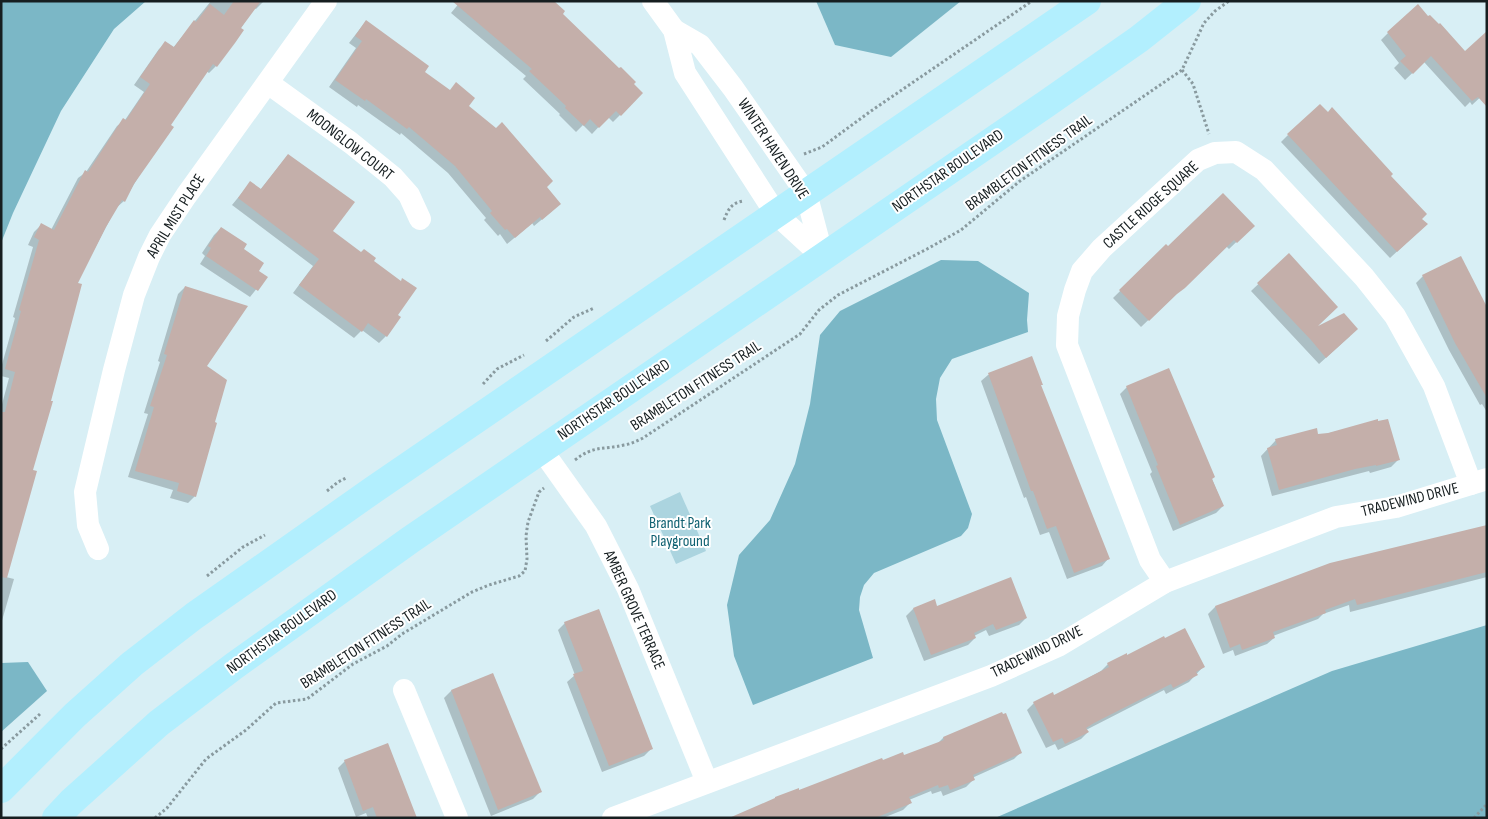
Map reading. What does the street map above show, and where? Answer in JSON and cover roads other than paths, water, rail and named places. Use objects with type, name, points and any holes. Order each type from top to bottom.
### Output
[{"type":"main road","points":[[1,789],[74,715],[132,664],[194,616],[373,490],[1087,1]]},
{"type":"main road","name":"NORTHSTAR BOULEVARD","points":[[56,818],[167,717],[234,666],[394,552],[1139,39],[1187,1]]},
{"type":"street","name":"APRIL MIST PLACE","points":[[98,548],[88,524],[85,492],[134,295],[149,257],[160,235],[186,196],[326,1]]},
{"type":"street","name":"WINTER HAVEN DRIVE","points":[[653,1],[674,30],[685,73],[776,214],[823,258]]},
{"type":"street","name":"WINTER HAVEN DRIVE","points":[[674,30],[700,45],[733,88],[806,193],[823,258]]},
{"type":"street","name":"MOONGLOW COURT","points":[[268,82],[351,143],[392,177],[409,195],[420,219]]},
{"type":"street","name":"CASTLE RIDGE SQUARE","points":[[1165,582],[1150,560],[1067,345],[1068,316],[1082,272],[1102,248],[1198,160],[1215,153],[1236,152],[1264,170],[1364,277],[1396,316],[1434,386],[1479,481]]},
{"type":"street","name":"AMBER GROVE TERRACE","points":[[542,450],[596,526],[628,589],[707,782]]},
{"type":"street","name":"TRADEWIND DRIVE","points":[[614,818],[999,672],[1058,646],[1165,582],[1336,517],[1396,507],[1479,481]]},
{"type":"street","points":[[404,690],[456,818]]},
{"type":"park label","name":"Brandt Park Playground","points":[[680,532]]}]
